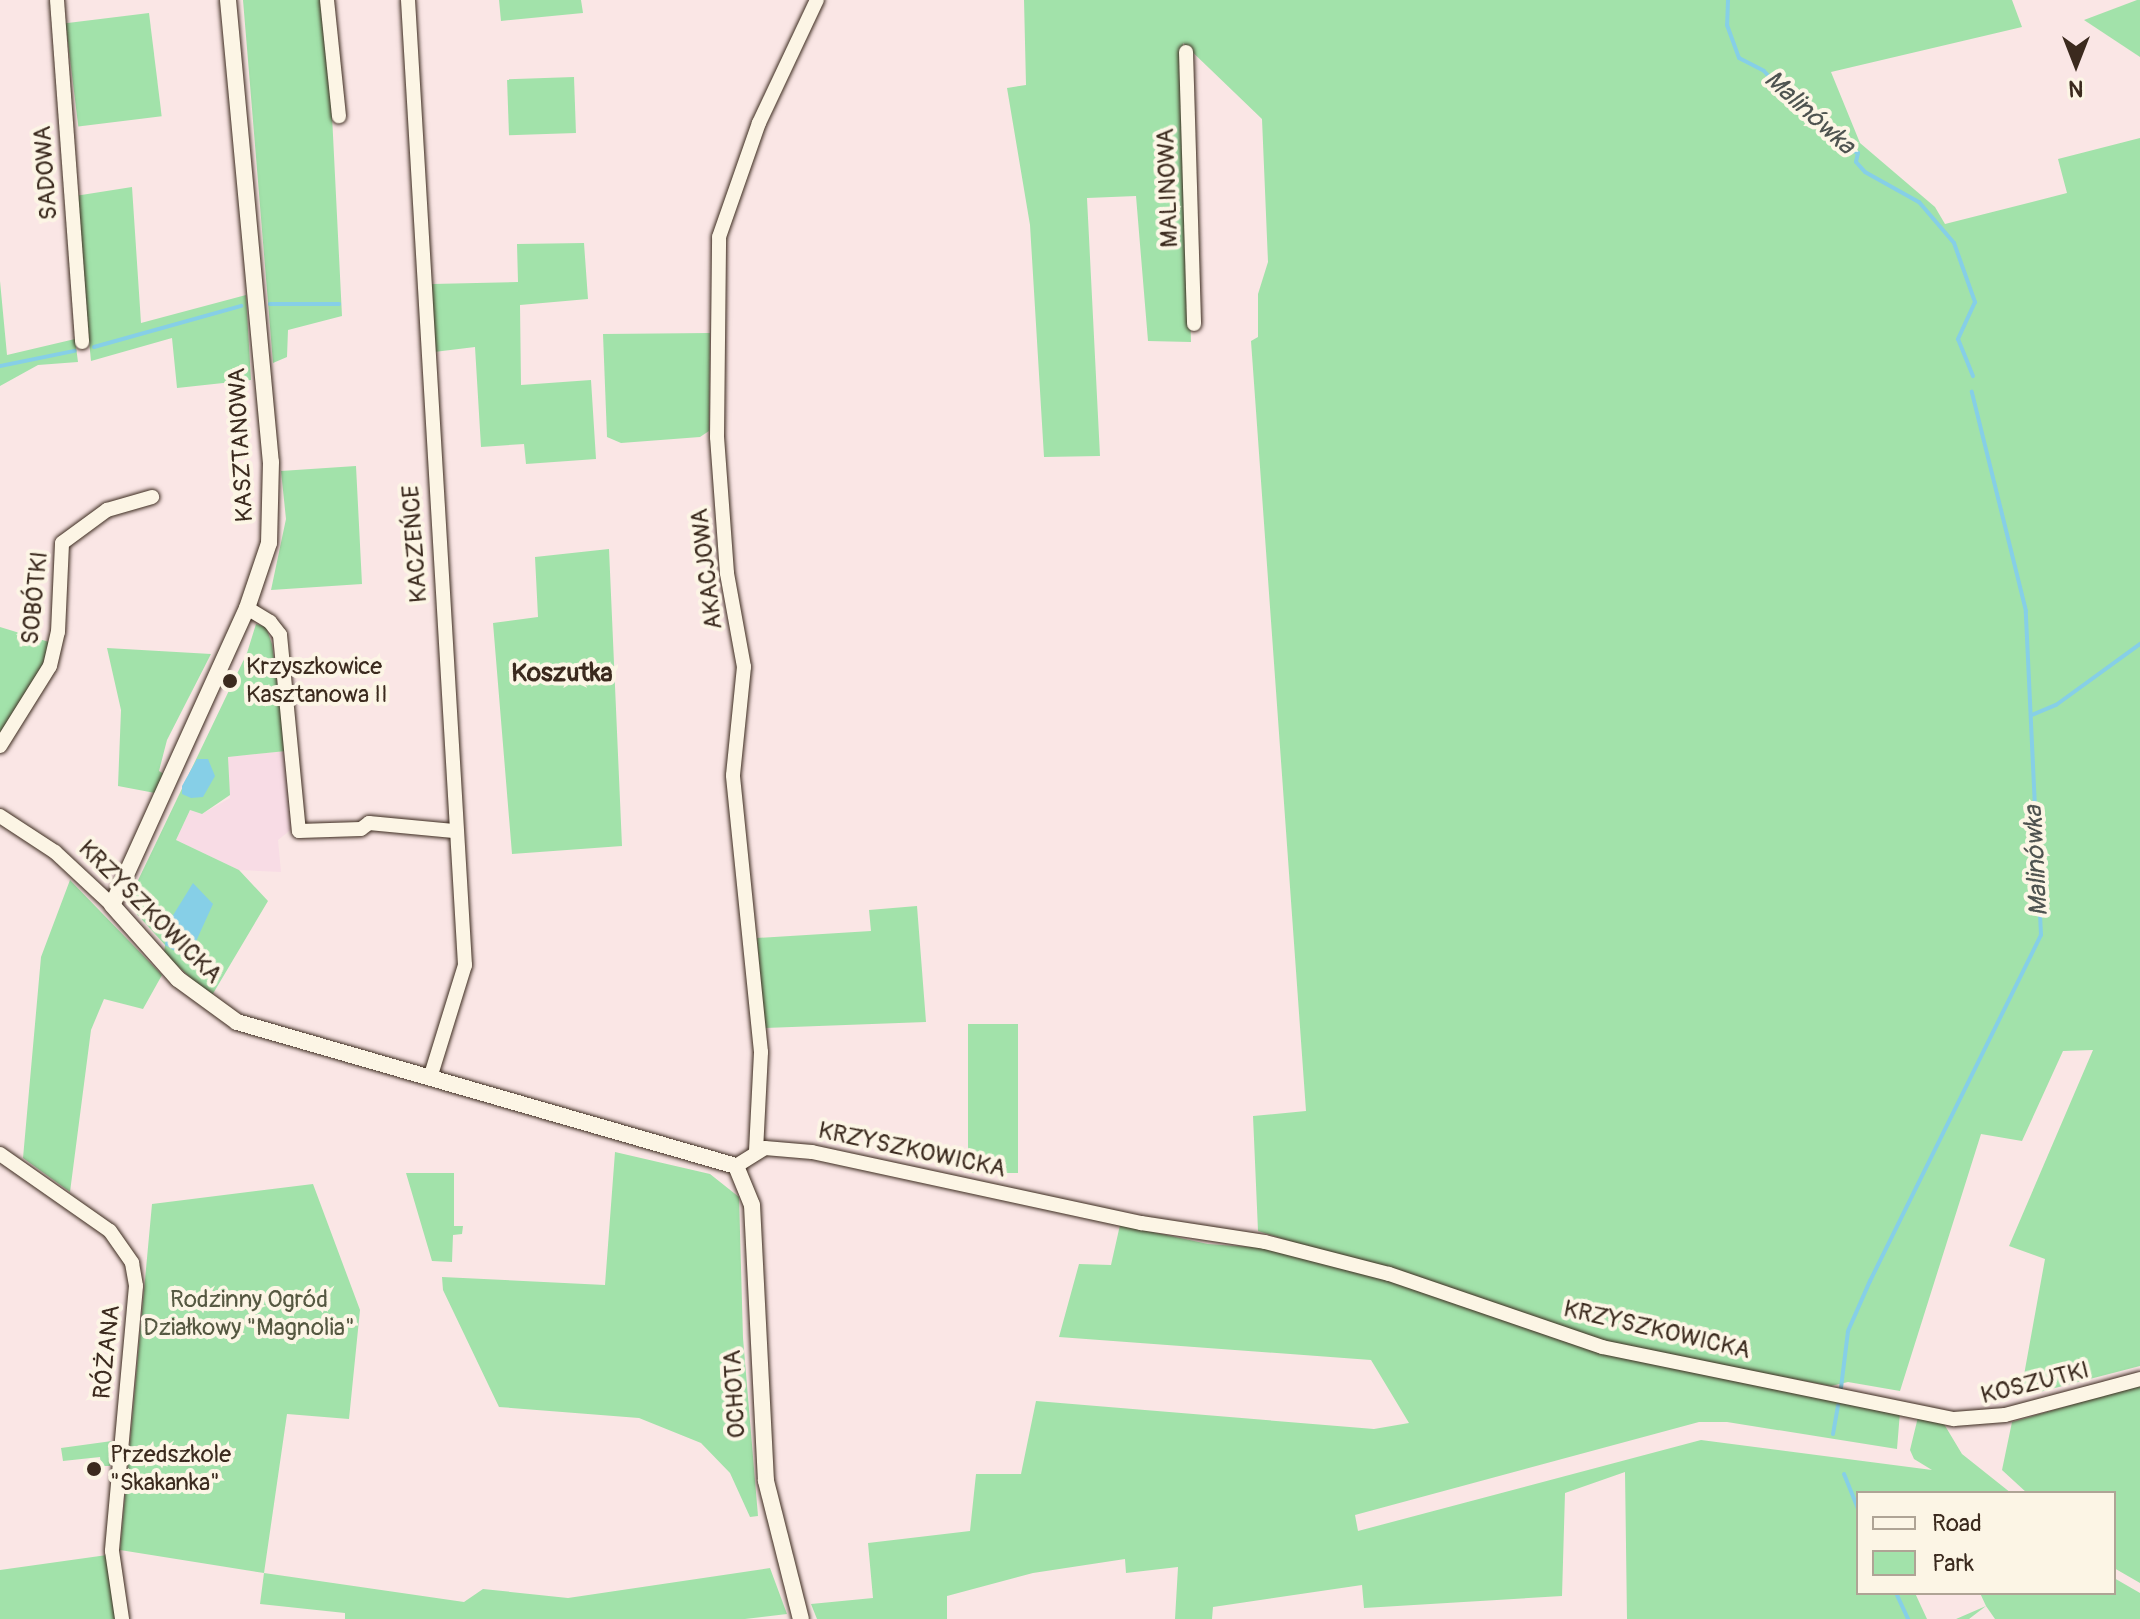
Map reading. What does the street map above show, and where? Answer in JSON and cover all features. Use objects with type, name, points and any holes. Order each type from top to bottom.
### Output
[{"type":"street","name":"SADOWA","points":[[57,0],[82,342]]},
{"type":"street","name":"KASZTANOWA","points":[[112,905],[247,608],[269,543],[271,462],[228,0]]},
{"type":"street","points":[[327,0],[339,116]]},
{"type":"street","name":"KACZEŃCE","points":[[408,0],[454,831],[465,965],[430,1078]]},
{"type":"street","name":"AKACJOWA","points":[[756,1151],[761,1052],[733,775],[744,667],[727,573],[717,437],[719,237],[759,123],[817,0]]},
{"type":"street","name":"MALINOWA","points":[[1186,52],[1194,324]]},
{"type":"street","name":"SOBÓTKI","points":[[0,746],[50,666],[58,632],[62,543],[107,510],[152,497]]},
{"type":"street","points":[[247,608],[270,622],[280,635],[299,831],[361,829],[369,823],[454,831]]},
{"type":"street","name":"KRZYSZKOWICKA","points":[[0,816],[55,852],[112,905],[178,979],[237,1022],[736,1166]]},
{"type":"street","name":"KRZYSZKOWICKA","points":[[756,1151],[780,1148],[857,1159],[1027,1200],[1278,1245],[1389,1274],[1559,1335],[1847,1395]]},
{"type":"street","points":[[736,1166],[756,1151]]},
{"type":"street","name":"RÓŻANA","points":[[0,1154],[110,1231],[132,1263],[136,1286],[112,1551],[122,1619]]},
{"type":"street","name":"OCHOTA","points":[[736,1166],[752,1205],[766,1481],[801,1619]]},
{"type":"street","name":"KOSZUTKI","points":[[1847,1395],[1954,1419],[1979,1420],[2140,1379]]},
{"type":"shaded area","points":[[286,751],[293,828],[278,840],[281,872],[239,870],[176,840],[190,810],[202,814],[230,798],[227,757]]},
{"type":"green space","points":[[243,0],[322,0],[331,95],[342,316],[288,330],[287,357],[273,363]]},
{"type":"green space","points":[[499,0],[581,0],[583,13],[501,21]]},
{"type":"green space","points":[[1024,0],[2012,0],[2022,27],[1831,72],[1860,143],[1935,207],[1945,224],[2067,193],[2058,159],[2140,138],[2140,1366],[2020,1397],[2045,1259],[2009,1246],[2093,1050],[2063,1051],[2022,1141],[1981,1134],[1900,1391],[1848,1382],[1831,1386],[1622,1347],[1258,1231],[1253,1116],[1306,1111],[1251,341],[1258,337],[1258,294],[1268,262],[1262,119],[1183,43],[1191,342],[1148,341],[1136,196],[1087,198],[1100,456],[1044,457],[1030,225],[1007,88],[1026,85]]},
{"type":"green space","points":[[2137,0],[2140,0],[2140,57],[2084,20]]},
{"type":"green space","points":[[149,13],[162,116],[78,126],[66,23]]},
{"type":"green space","points":[[574,77],[576,133],[509,135],[507,79]]},
{"type":"green space","points":[[132,187],[141,323],[246,295],[251,380],[177,388],[172,338],[91,361],[75,196]]},
{"type":"green space","points":[[584,243],[588,299],[520,305],[521,385],[591,380],[596,459],[526,464],[524,444],[481,447],[475,347],[434,352],[432,284],[518,282],[517,244]]},
{"type":"green space","points":[[0,281],[7,355],[75,339],[78,362],[38,365],[0,386]]},
{"type":"green space","points":[[710,333],[709,431],[700,437],[621,443],[607,437],[603,334]]},
{"type":"green space","points":[[356,466],[362,584],[271,590],[286,519],[281,471]]},
{"type":"green space","points":[[609,549],[622,846],[512,854],[493,623],[538,617],[535,557]]},
{"type":"green space","points":[[256,624],[266,627],[272,644],[286,751],[228,757],[230,795],[202,814],[190,810],[176,840],[239,870],[268,901],[211,997],[164,953],[165,945],[134,911],[130,897],[247,653]]},
{"type":"green space","points":[[0,627],[49,642],[43,664],[0,737]]},
{"type":"green space","points":[[107,648],[211,654],[167,740],[159,771],[164,774],[155,793],[118,786],[121,710]]},
{"type":"green space","points":[[70,880],[162,975],[143,1009],[104,999],[91,1030],[70,1192],[23,1158],[41,957]]},
{"type":"green space","points":[[917,906],[926,1022],[765,1028],[757,938],[871,931],[869,910]]},
{"type":"green space","points":[[968,1024],[1018,1024],[1018,1173],[968,1173]]},
{"type":"green space","points":[[615,1152],[710,1174],[739,1197],[743,1338],[758,1516],[750,1517],[730,1473],[701,1443],[639,1418],[499,1407],[443,1290],[442,1277],[605,1285]]},
{"type":"green space","points":[[406,1173],[454,1173],[454,1226],[463,1226],[462,1234],[453,1235],[452,1262],[432,1261]]},
{"type":"green space","name":"Rodzinny Ogród Działkowy \"Magnolia\"","points":[[313,1184],[360,1310],[349,1419],[287,1414],[264,1573],[120,1550],[152,1204]]},
{"type":"green space","points":[[1120,1225],[1208,1244],[1278,1249],[1389,1279],[1563,1341],[1900,1412],[1897,1449],[1727,1422],[1699,1422],[1355,1515],[1358,1531],[1701,1440],[1932,1470],[1914,1459],[1910,1450],[1918,1417],[1944,1424],[1962,1454],[2008,1491],[1856,1491],[1856,1595],[1916,1595],[1927,1619],[1627,1619],[1625,1472],[1565,1493],[1562,1596],[1364,1608],[1362,1585],[1213,1607],[1212,1619],[1175,1619],[1178,1567],[1126,1573],[1125,1559],[1033,1573],[947,1596],[947,1619],[817,1619],[811,1604],[873,1598],[868,1543],[970,1531],[976,1474],[1021,1474],[1036,1401],[1374,1429],[1409,1423],[1371,1360],[1059,1337],[1079,1264],[1111,1265]]},
{"type":"green space","points":[[2140,1385],[2140,1583],[2116,1569],[2116,1491],[2025,1491],[2002,1470],[2012,1422]]},
{"type":"green space","points":[[112,1441],[110,1466],[101,1466],[100,1457],[63,1461],[61,1448]]},
{"type":"green space","points":[[107,1555],[116,1619],[0,1619],[0,1570]]},
{"type":"green space","points":[[770,1568],[787,1614],[745,1619],[345,1619],[345,1613],[260,1604],[264,1573],[464,1602],[483,1589],[568,1598]]},
{"type":"green space","points":[[2116,1579],[2140,1593],[2140,1619],[1995,1619],[1981,1595],[2116,1595]]},
{"type":"green space","points":[[1986,1606],[1969,1619],[1956,1619]]},
{"type":"water","points":[[197,759],[208,759],[215,776],[203,797],[191,798],[182,794],[182,786]]},
{"type":"water","points":[[193,883],[213,904],[188,959],[165,945],[167,925]]},
{"type":"waterway","name":"Malinówka","points":[[1728,0],[1727,25],[1739,58],[1764,71],[1804,115],[1826,124],[1844,147],[1858,153],[1856,162],[1865,172],[1919,202],[1954,243],[1975,302],[1958,339],[1973,376]]},
{"type":"waterway","points":[[270,304],[339,304]]},
{"type":"waterway","points":[[94,347],[241,306]]},
{"type":"waterway","points":[[0,366],[74,351]]},
{"type":"waterway","name":"Malinówka","points":[[1841,1388],[1848,1331],[1870,1281],[2041,935],[2026,611],[1972,392]]},
{"type":"waterway","points":[[2032,715],[2056,705],[2140,644]]},
{"type":"waterway","name":"Malinówka","points":[[1833,1434],[1838,1405]]},
{"type":"waterway","name":"Malinówka","points":[[1844,1474],[1856,1504]]},
{"type":"waterway","name":"Malinówka","points":[[1897,1595],[1908,1619]]},
{"type":"place","name":"Krzyszkowice Kasztanowa II","points":[[230,681]]},
{"type":"place","name":"Przedszkole \"Skakanka\"","points":[[94,1469]]},
{"type":"district","name":"Koszutka","points":[[562,674]]}]
